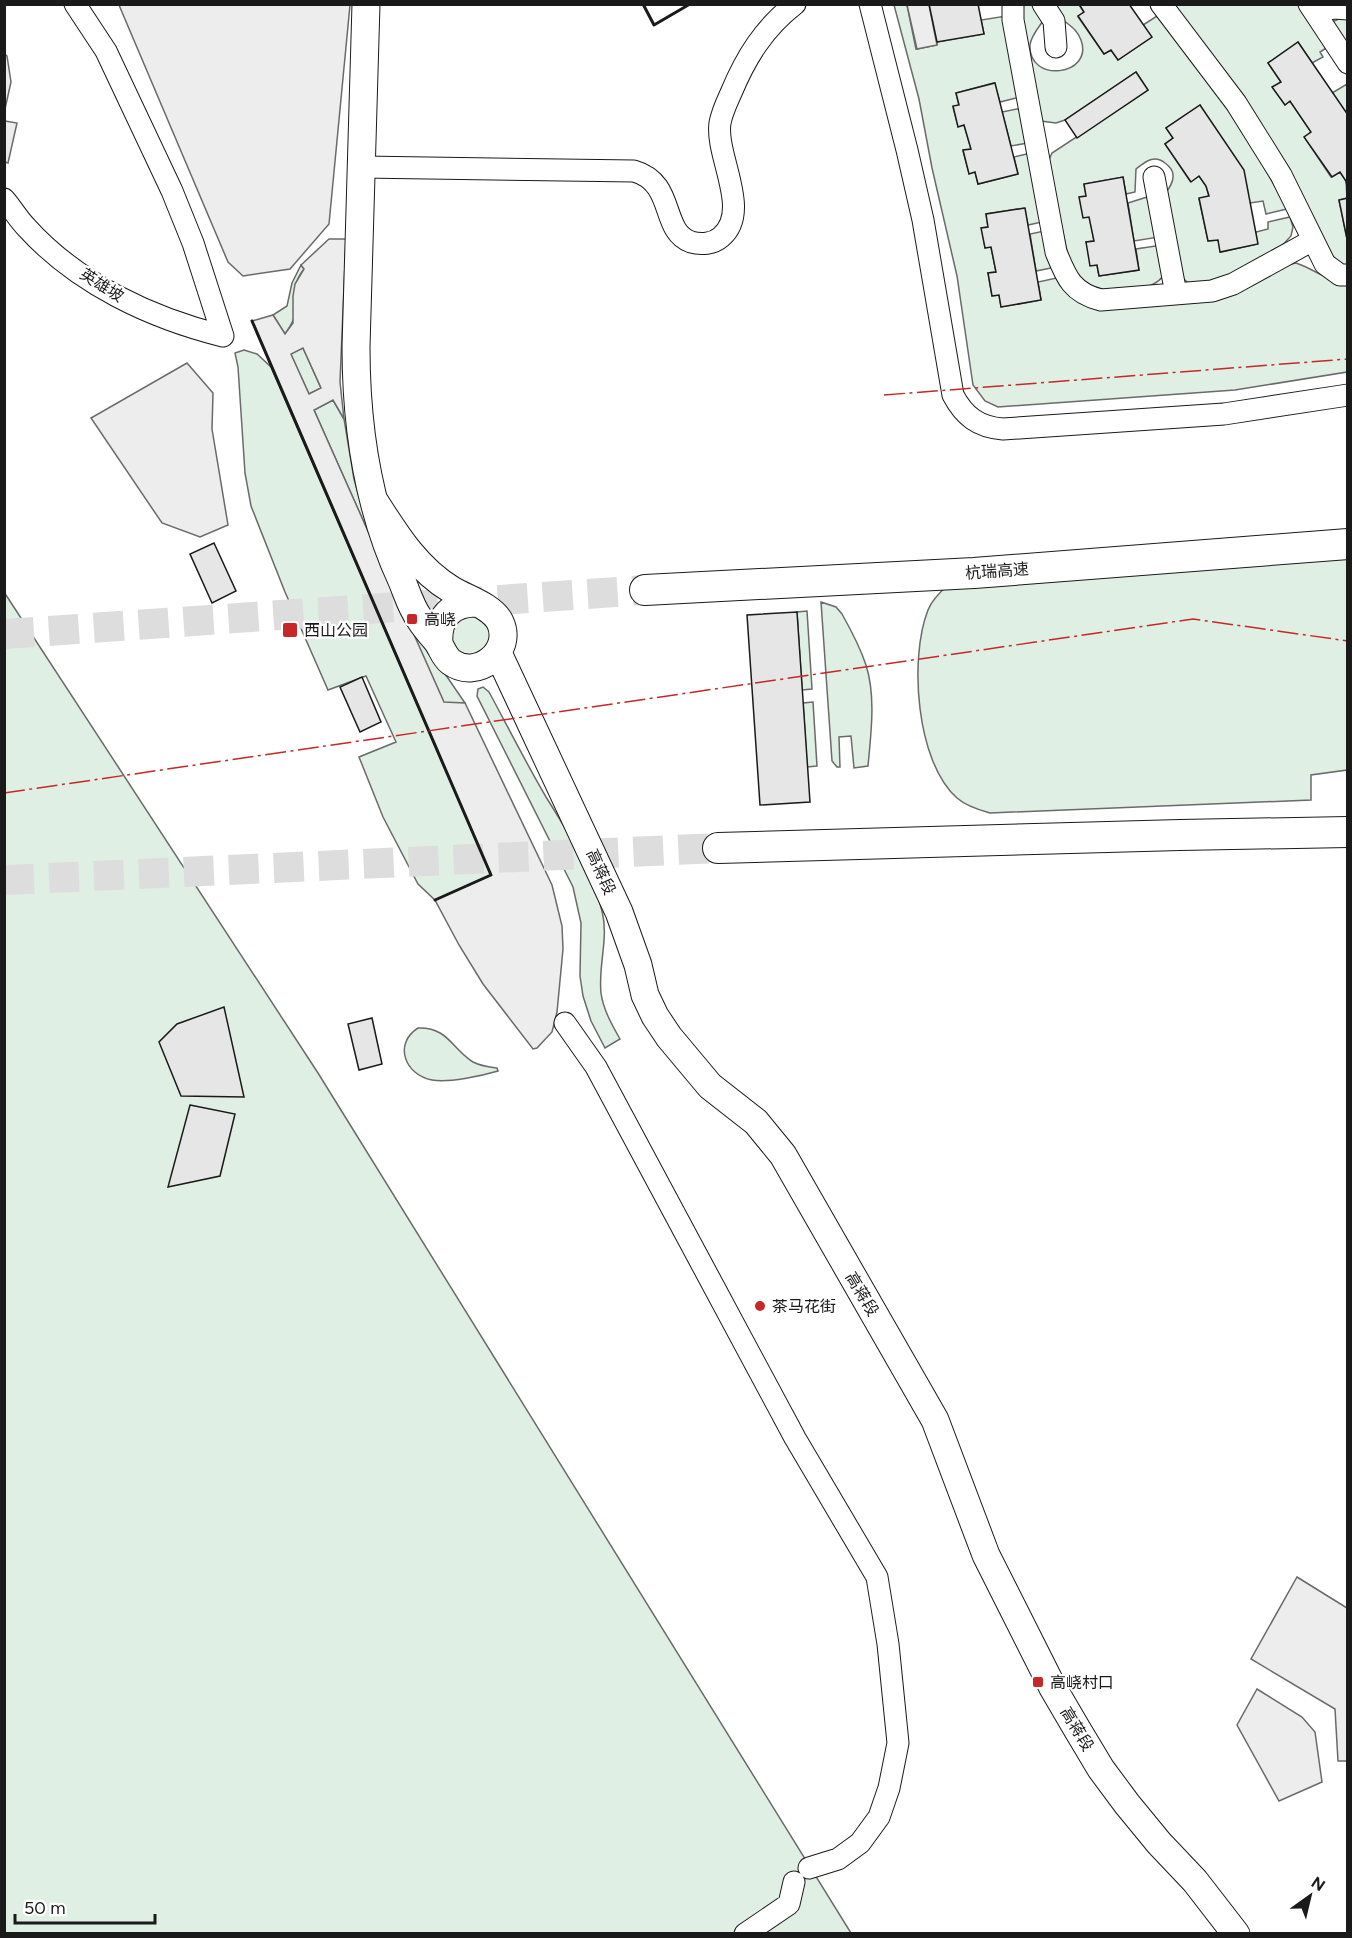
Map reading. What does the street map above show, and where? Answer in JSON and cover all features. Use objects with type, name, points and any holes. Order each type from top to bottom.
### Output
[{"type":"highway","name":"杭瑞高速","points":[[645,590],[974,573],[1347,544]]},
{"type":"highway","points":[[718,848],[1347,832]]},
{"type":"main road","points":[[366,4],[356,386],[362,448],[392,560],[418,617],[439,643]]},
{"type":"main road","points":[[375,502],[398,539],[423,568],[438,582],[486,607],[500,622],[503,633],[502,643],[498,653],[491,661],[471,668],[460,667],[443,653],[438,633],[440,622],[446,613],[455,607],[465,603],[476,603]]},
{"type":"main road","name":"高蒋段","points":[[498,653],[619,912],[638,965],[645,995],[655,1016],[669,1037],[710,1086],[756,1122],[783,1155],[935,1420],[986,1555],[1053,1688],[1101,1769],[1127,1804],[1159,1843],[1195,1881],[1236,1934]]},
{"type":"street","name":"英雄坡","points":[[4,198],[26,228],[54,254],[101,287],[184,326],[223,336],[193,243],[172,191],[111,60],[75,4]]},
{"type":"street","points":[[362,167],[634,171],[653,180],[679,235],[690,242],[703,244],[716,242],[726,233],[732,219],[734,205],[720,134],[722,114],[750,52],[772,24],[795,4]]},
{"type":"street","points":[[870,4],[923,220],[952,395],[960,409],[974,422],[990,428],[1003,429],[1212,415],[1347,395]]},
{"type":"street","points":[[1013,4],[1013,20],[1056,252],[1065,273],[1076,289],[1087,297],[1101,300],[1212,291],[1233,284],[1313,240]]},
{"type":"street","points":[[1043,4],[1054,21],[1056,46]]},
{"type":"street","points":[[1161,4],[1236,103],[1281,176],[1325,264],[1340,275],[1347,275]]},
{"type":"street","points":[[1312,8],[1347,9]]},
{"type":"street","points":[[1312,8],[1347,63]]},
{"type":"street","points":[[1154,177],[1176,294]]},
{"type":"street","points":[[565,1023],[596,1067],[795,1438],[877,1577],[888,1644],[898,1743],[889,1788],[879,1817],[860,1843],[838,1860],[809,1868]]},
{"type":"street","points":[[745,1934],[789,1904],[794,1882]]},
{"type":"green space","points":[[894,5],[907,5],[916,49],[937,45],[937,42],[984,34],[981,20],[1006,16],[1020,97],[1000,102],[994,83],[956,93],[959,105],[953,107],[958,126],[964,125],[971,149],[963,151],[969,173],[975,172],[978,184],[1018,174],[1014,157],[1031,153],[1042,222],[1028,225],[1024,208],[986,214],[988,227],[982,228],[985,248],[991,247],[996,272],[988,273],[992,296],[999,295],[1001,307],[1041,300],[1038,282],[1061,277],[1102,307],[1296,263],[1333,280],[1347,283],[1347,372],[1235,390],[998,407],[985,401],[973,385],[957,276],[919,99]]},
{"type":"green space","points":[[1020,5],[1038,5],[1043,21],[1033,35],[1030,45],[1032,57],[1039,66],[1060,71],[1070,68],[1078,61],[1082,52],[1081,40],[1051,5],[1079,5],[1084,12],[1078,17],[1104,54],[1111,50],[1118,60],[1151,37],[1143,25],[1157,16],[1227,109],[1259,158],[1287,209],[1266,214],[1263,201],[1250,203],[1200,105],[1166,128],[1173,138],[1165,144],[1190,181],[1199,176],[1206,186],[1209,196],[1199,199],[1208,241],[1218,240],[1221,252],[1257,244],[1256,232],[1268,229],[1268,222],[1290,217],[1293,227],[1291,236],[1279,249],[1228,279],[1191,285],[1179,275],[1163,197],[1170,187],[1172,171],[1161,160],[1153,159],[1136,169],[1135,192],[1126,194],[1123,177],[1084,184],[1094,241],[1086,242],[1097,265],[1099,276],[1139,270],[1136,249],[1162,245],[1166,269],[1162,277],[1155,283],[1135,290],[1094,293],[1072,275],[1048,162],[1052,153],[1148,90],[1136,72],[1065,120],[1056,123],[1041,121]]},
{"type":"green space","points":[[1173,5],[1303,5],[1331,45],[1320,52],[1323,57],[1312,63],[1298,42],[1268,63],[1281,82],[1273,88],[1285,105],[1290,101],[1311,132],[1305,138],[1331,177],[1340,172],[1346,181],[1347,198],[1339,200],[1347,239],[1347,267],[1340,264],[1331,254]]},
{"type":"green space","points":[[1347,16],[1347,54],[1332,22]]},
{"type":"green space","points":[[1347,84],[1347,115],[1332,93]]},
{"type":"green space","points":[[1022,108],[1028,143],[1011,146],[1002,112]]},
{"type":"green space","points":[[1147,197],[1159,237],[1134,241],[1128,203]]},
{"type":"green space","points":[[1044,231],[1056,267],[1036,271],[1030,234]]},
{"type":"green space","points":[[301,265],[304,269],[295,287],[294,317],[285,334],[273,315],[287,306],[292,283]]},
{"type":"green space","points":[[303,348],[321,388],[309,394],[290,353]]},
{"type":"green space","points":[[244,350],[257,354],[271,367],[491,875],[435,900],[418,884],[383,817],[359,757],[396,742],[366,676],[328,690],[285,592],[251,506],[245,473],[238,367],[235,353]]},
{"type":"green space","points":[[333,400],[344,419],[354,479],[364,514],[439,665],[465,703],[444,703],[314,410]]},
{"type":"green space","points":[[1347,557],[1347,770],[1311,775],[1311,800],[990,813],[961,801],[943,782],[932,760],[925,735],[918,681],[922,630],[928,610],[936,596],[948,585]]},
{"type":"green space","points":[[4,592],[318,1073],[851,1933],[5,1933]]},
{"type":"green space","points":[[821,602],[836,607],[842,614],[866,665],[872,702],[868,766],[854,768],[851,736],[839,737],[840,767],[832,761]]},
{"type":"green space","points":[[807,611],[812,689],[802,690],[797,612]]},
{"type":"green space","points":[[469,612],[488,621],[492,641],[476,657],[454,651],[448,630]]},
{"type":"green space","points":[[483,687],[489,692],[563,824],[598,896],[604,921],[601,993],[606,1011],[620,1039],[605,1048],[591,1021],[583,996],[580,976],[581,923],[573,887],[477,696],[478,689]]},
{"type":"green space","points":[[813,702],[817,766],[807,767],[803,703]]},
{"type":"green space","points":[[418,1028],[436,1031],[473,1062],[497,1068],[498,1071],[447,1081],[423,1077],[409,1066],[404,1050],[410,1035]]},
{"type":"shaded area","points":[[119,5],[350,5],[329,224],[290,269],[243,276],[228,262]]},
{"type":"shaded area","points":[[907,5],[929,5],[937,45],[917,49]]},
{"type":"shaded area","points":[[5,54],[11,82],[5,109]]},
{"type":"shaded area","points":[[5,121],[17,123],[8,163],[5,162]]},
{"type":"shaded area","points":[[329,239],[346,239],[340,382],[344,419],[333,400],[314,410],[444,702],[465,703],[552,885],[562,926],[563,949],[557,1012],[552,1032],[537,1048],[533,1049],[483,984],[435,900],[491,875],[252,321],[273,315],[285,334],[293,323],[293,296],[295,284],[304,269],[301,265]],"holes":[[[303,348],[321,388],[309,394],[291,354]]]},
{"type":"shaded area","points":[[187,363],[213,393],[212,429],[228,525],[200,537],[162,523],[91,418]]},
{"type":"shaded area","points":[[1297,1577],[1347,1608],[1347,1761],[1338,1761],[1335,1709],[1251,1659]]},
{"type":"shaded area","points":[[1257,1689],[1302,1717],[1315,1732],[1322,1782],[1279,1801],[1237,1725]]},
{"type":"building","points":[[929,4],[978,4],[984,34],[937,42]]},
{"type":"building","points":[[1079,4],[1129,4],[1152,37],[1118,60],[1111,50],[1104,54],[1078,16],[1084,12]]},
{"type":"building","points":[[1298,42],[1348,115],[1348,190],[1346,181],[1340,172],[1332,177],[1304,137],[1311,132],[1290,101],[1285,105],[1272,87],[1281,82],[1268,63]]},
{"type":"building","points":[[1136,72],[1148,90],[1077,138],[1065,120]]},
{"type":"building","points":[[995,83],[1018,174],[978,184],[975,172],[969,174],[963,150],[971,149],[964,125],[958,127],[953,106],[959,105],[956,93]]},
{"type":"building","points":[[1200,105],[1244,170],[1258,244],[1220,252],[1218,240],[1208,241],[1199,198],[1209,196],[1206,186],[1199,176],[1191,182],[1165,144],[1173,138],[1166,128]]},
{"type":"building","points":[[1123,177],[1139,270],[1099,276],[1097,265],[1090,266],[1086,242],[1094,241],[1089,217],[1083,218],[1079,197],[1086,196],[1084,184]]},
{"type":"building","points":[[1348,198],[1348,239],[1347,239],[1339,200]]},
{"type":"building","points":[[1025,208],[1041,300],[1001,307],[999,295],[992,296],[988,273],[996,272],[991,247],[985,248],[981,228],[988,227],[986,214]]},
{"type":"building","points":[[214,543],[236,591],[212,603],[190,554]]},
{"type":"building","points":[[797,612],[810,802],[760,805],[747,615]]},
{"type":"building","points":[[362,677],[381,722],[360,732],[340,687]]},
{"type":"building","points":[[224,1007],[244,1097],[181,1096],[159,1042],[177,1024]]},
{"type":"building","points":[[372,1018],[382,1064],[359,1070],[348,1024]]},
{"type":"building","points":[[190,1105],[235,1114],[220,1176],[168,1187]]},
{"type":"tunnel","points":[[4,634],[645,590]]},
{"type":"tunnel","points":[[4,880],[718,848]]},
{"type":"wall","points":[[643,4],[654,25],[690,4]]},
{"type":"wall","points":[[252,321],[491,875],[435,900]]},
{"type":"power","points":[[884,395],[1348,359]]},
{"type":"power","points":[[4,793],[1193,619],[1348,641]]},
{"type":"place","name":"高峣","points":[[412,619]]},
{"type":"place","name":"西山公园","points":[[290,630]]},
{"type":"place","name":"茶马花街","points":[[760,1306]]},
{"type":"place","name":"高峣村口","points":[[1038,1682]]}]
